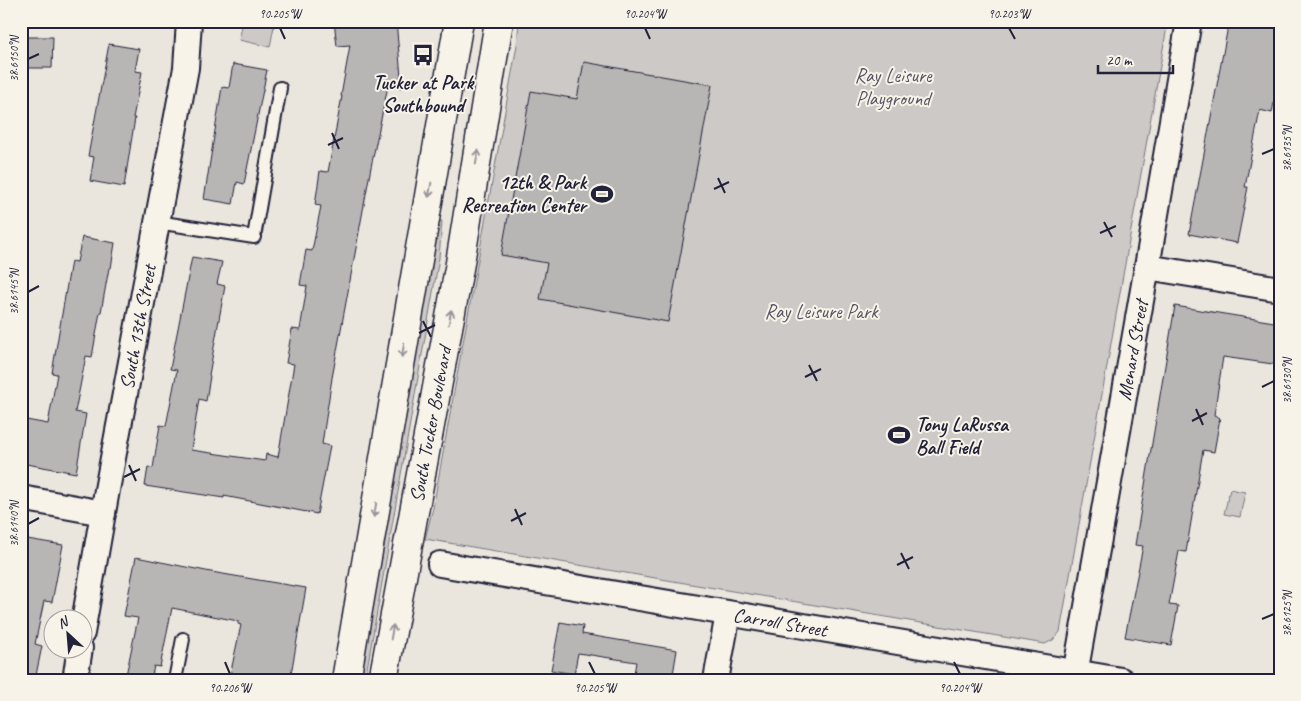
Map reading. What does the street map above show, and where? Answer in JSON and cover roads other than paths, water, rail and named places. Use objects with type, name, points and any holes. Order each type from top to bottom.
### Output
[{"type":"main road","name":"South Tucker Boulevard","points":[[346,680],[459,21]]},
{"type":"main road","name":"South Tucker Boulevard","points":[[383,680],[460,263],[499,21]]},
{"type":"street","name":"South 13th Street","points":[[86,608],[186,68],[189,21]]},
{"type":"street","name":"Menard Street","points":[[1075,675],[1148,267],[1189,21]]},
{"type":"street","points":[[1148,267],[1280,289]]},
{"type":"street","points":[[21,498],[103,513]]},
{"type":"street","name":"Carroll Street","points":[[440,564],[1075,675],[1121,680]]},
{"type":"street","points":[[716,680],[728,614]]},
{"type":"street","points":[[75,680],[78,658]]},
{"type":"lane","points":[[157,222],[254,237],[280,88]]},
{"type":"lane","points":[[176,680],[183,639]]},
{"type":"place","name":"Tucker at Park Southbound","points":[[423,55]]},
{"type":"place","name":"12th & Park Recreation Center","points":[[602,194]]},
{"type":"place","name":"Tony LaRussa Ball Field","points":[[899,435]]},
{"type":"park label","name":"Ray Leisure Playground","points":[[893,86]]},
{"type":"park label","name":"Ray Leisure Park","points":[[821,311]]}]
